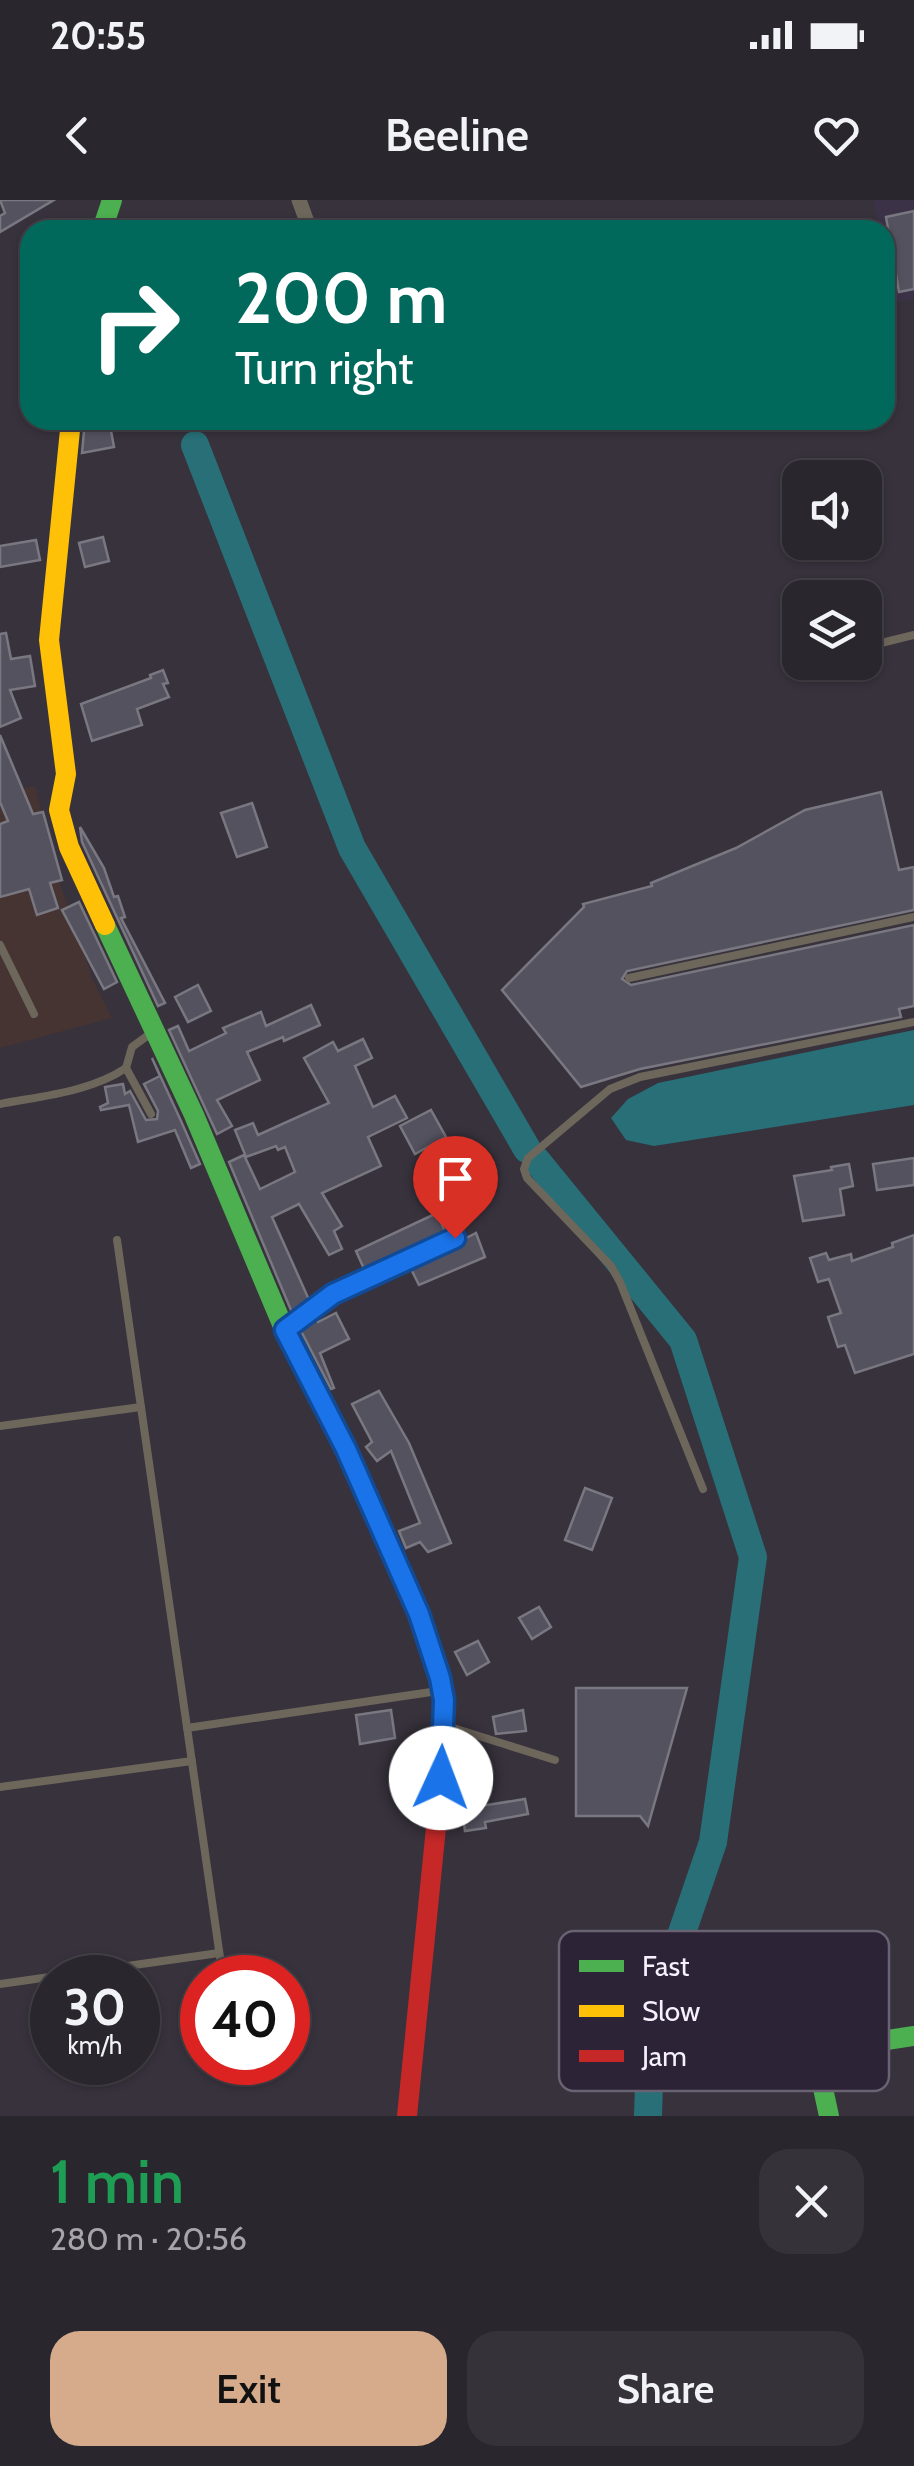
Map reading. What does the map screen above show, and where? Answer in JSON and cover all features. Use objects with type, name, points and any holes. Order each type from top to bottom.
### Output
[{"type":"street","points":[[70,430],[49,640],[66,774],[58,810],[75,862],[194,1115],[285,1330],[384,1531],[419,1614],[442,1690],[441,1778],[407,2116]]},
{"type":"street","points":[[889,2040],[914,2036]]},
{"type":"street","points":[[824,2091],[829,2116]]},
{"type":"lane","points":[[882,643],[914,635]]},
{"type":"lane","points":[[629,978],[914,917]]},
{"type":"lane","points":[[0,945],[34,1014]]},
{"type":"lane","points":[[704,1490],[612,1266],[527,1178],[524,1169],[528,1158],[610,1089],[640,1078],[914,1022]]},
{"type":"lane","points":[[152,1114],[126,1068],[132,1047],[154,1031]]},
{"type":"lane","points":[[0,1104],[76,1089],[126,1068]]},
{"type":"lane","points":[[285,1330],[333,1294],[455,1238]]},
{"type":"lane","points":[[0,1984],[219,1953],[117,1240]]},
{"type":"lane","points":[[0,1426],[141,1407]]},
{"type":"lane","points":[[187,1728],[442,1690]]},
{"type":"lane","points":[[442,1725],[472,1731],[555,1760]]},
{"type":"lane","points":[[0,1787],[192,1761]]},
{"type":"shaded area","points":[[874,200],[914,200],[914,299],[895,302],[895,220],[877,220]]},
{"type":"shaded area","points":[[35,786],[59,880],[92,978],[112,1018],[0,1048],[0,794]]},
{"type":"water","points":[[914,1030],[914,1105],[654,1146],[626,1140],[611,1118],[628,1099],[658,1083]]},
{"type":"building","points":[[0,200],[54,200],[0,232],[0,216],[5,213]]},
{"type":"building","points":[[914,211],[914,289],[899,292],[895,220],[886,217]]},
{"type":"building","points":[[84,430],[111,430],[114,447],[82,453]]},
{"type":"building","points":[[103,537],[109,561],[85,567],[79,543]]},
{"type":"building","points":[[36,540],[40,560],[0,567],[0,546]]},
{"type":"building","points":[[6,633],[11,659],[30,656],[35,686],[10,690],[21,718],[0,727],[0,634]]},
{"type":"building","points":[[163,670],[168,683],[163,684],[169,697],[137,709],[142,725],[92,741],[81,704]]},
{"type":"building","points":[[0,735],[33,814],[43,812],[62,880],[50,883],[58,908],[37,915],[29,889],[0,897],[0,824],[8,821],[0,802]]},
{"type":"building","points":[[881,792],[899,870],[914,867],[914,910],[627,971],[622,979],[631,985],[914,925],[914,1006],[899,1009],[901,1017],[640,1069],[581,1087],[502,990],[583,904],[652,886],[651,883],[736,848],[805,810]]},
{"type":"building","points":[[252,803],[267,847],[237,857],[221,813]]},
{"type":"building","points":[[80,827],[104,868],[114,897],[118,896],[125,917],[121,918],[165,1003],[158,1006],[82,842]]},
{"type":"building","points":[[79,902],[117,982],[104,989],[62,910]]},
{"type":"building","points":[[198,985],[211,1011],[188,1022],[175,997]]},
{"type":"building","points":[[311,1005],[320,1025],[247,1052],[260,1080],[217,1100],[232,1126],[217,1134],[169,1030],[178,1026],[189,1051],[226,1033],[223,1028],[261,1012],[266,1026]]},
{"type":"building","points":[[363,1039],[372,1058],[355,1066],[373,1107],[395,1096],[407,1118],[368,1137],[381,1166],[322,1193],[342,1226],[334,1231],[342,1249],[329,1255],[299,1204],[272,1217],[310,1302],[293,1315],[229,1162],[244,1155],[260,1189],[295,1172],[285,1147],[278,1150],[276,1146],[246,1157],[235,1130],[253,1123],[258,1135],[329,1103],[304,1058],[333,1042],[338,1051]]},
{"type":"building","points":[[152,1058],[200,1164],[191,1168],[175,1130],[138,1142],[129,1105],[101,1110],[108,1103],[105,1087],[123,1084],[125,1094],[130,1091],[146,1120],[157,1119],[158,1111],[144,1084],[160,1076]]},
{"type":"building","points":[[431,1110],[446,1137],[415,1154],[400,1126]]},
{"type":"building","points":[[914,1158],[914,1185],[877,1190],[873,1164]]},
{"type":"building","points":[[849,1164],[853,1186],[840,1189],[844,1215],[803,1221],[794,1176]]},
{"type":"building","points":[[437,1213],[446,1234],[365,1271],[356,1251]]},
{"type":"building","points":[[476,1233],[485,1257],[419,1285],[410,1267]]},
{"type":"building","points":[[914,1235],[914,1354],[855,1373],[845,1345],[838,1347],[828,1317],[841,1313],[829,1279],[818,1282],[810,1258],[826,1253],[829,1260],[851,1254],[852,1261]]},
{"type":"building","points":[[336,1313],[349,1339],[320,1353],[334,1388],[331,1389],[300,1329],[316,1316],[318,1322]]},
{"type":"building","points":[[379,1391],[409,1443],[451,1543],[428,1552],[420,1542],[406,1548],[399,1531],[420,1523],[391,1451],[377,1461],[366,1447],[372,1442],[352,1404]]},
{"type":"building","points":[[585,1488],[612,1498],[592,1550],[565,1540]]},
{"type":"building","points":[[539,1607],[551,1627],[532,1639],[519,1618]]},
{"type":"building","points":[[478,1641],[489,1662],[467,1675],[455,1652]]},
{"type":"building","points":[[576,1688],[687,1688],[648,1826],[640,1816],[576,1816]]},
{"type":"building","points":[[391,1710],[395,1738],[360,1744],[356,1715]]},
{"type":"building","points":[[523,1710],[526,1731],[496,1734],[493,1717]]},
{"type":"building","points":[[525,1799],[528,1814],[485,1822],[486,1828],[465,1831],[462,1809]]},
{"type":"waterway","points":[[195,445],[352,848],[527,1149]]},
{"type":"waterway","points":[[537,1161],[683,1340],[753,1557],[713,1842],[683,1931]]},
{"type":"waterway","points":[[648,2116],[649,2091]]},
{"type":"traffic: fast","points":[[105,220],[112,200]]},
{"type":"traffic: fast","points":[[105,925],[194,1115],[285,1331]]},
{"type":"traffic: fast","points":[[889,2040],[914,2036]]},
{"type":"traffic: fast","points":[[824,2091],[829,2116]]},
{"type":"traffic: slow","points":[[70,430],[49,640],[66,774],[59,810],[69,847],[105,925]]},
{"type":"traffic: jam","points":[[285,1331],[347,1449],[384,1531],[419,1614],[440,1678],[441,1778],[407,2116]]},
{"type":"route","points":[[441,1778],[444,1700],[419,1614],[346,1449],[285,1330],[333,1294],[455,1238]]}]
